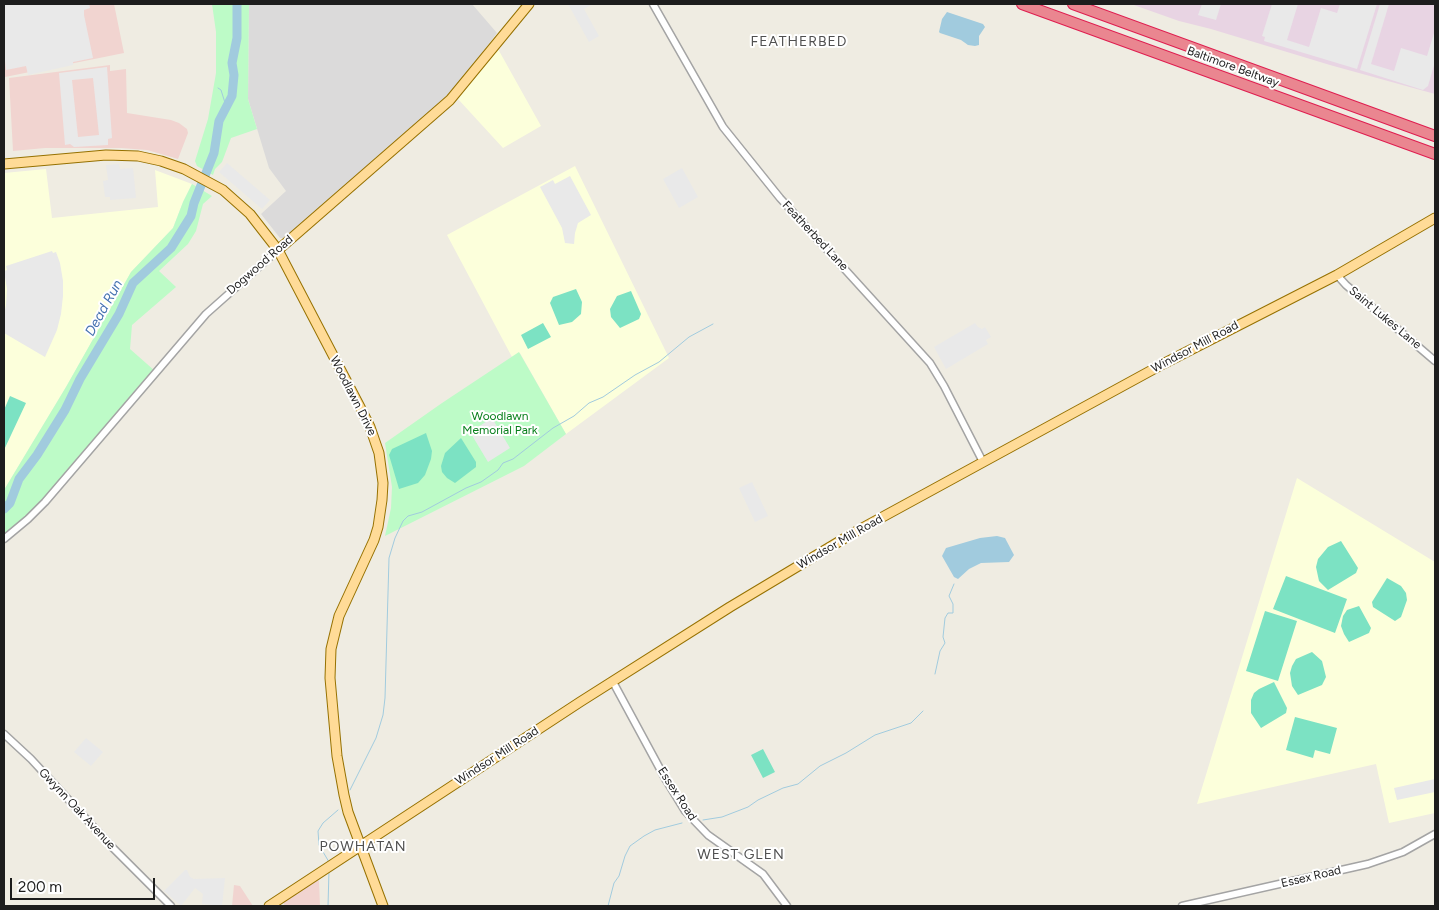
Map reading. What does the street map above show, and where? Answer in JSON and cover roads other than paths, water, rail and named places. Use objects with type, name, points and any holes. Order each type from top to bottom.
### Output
[{"type":"highway","name":"Baltimore Beltway","points":[[1022,4],[1435,154]]},
{"type":"highway","name":"Baltimore Beltway","points":[[1073,4],[1435,136]]},
{"type":"main road","name":"Dogwood Road","points":[[278,250],[450,100],[529,4]]},
{"type":"main road","name":"Woodlawn Drive","points":[[4,164],[106,154],[123,155],[161,161],[203,178],[223,190],[245,208],[262,227],[278,250],[370,427],[381,463],[382,500],[378,527],[369,553],[339,616],[334,634],[330,678],[339,774],[348,812],[383,906]]},
{"type":"main road","name":"Windsor Mill Road","points":[[269,906],[724,611],[855,532],[1205,342],[1337,275],[1435,218]]},
{"type":"street","name":"Featherbed Lane","points":[[654,4],[723,127],[780,198],[930,362],[983,462]]},
{"type":"street","name":"Dogwood Road","points":[[4,539],[45,502],[206,314],[278,250]]},
{"type":"street","name":"Saint Lukes Lane","points":[[1337,275],[1346,285],[1435,361]]},
{"type":"street","name":"Essex Road","points":[[613,682],[685,811],[708,835],[763,874],[787,906]]},
{"type":"street","name":"Gwynn Oak Avenue","points":[[4,734],[26,753],[125,861],[171,906]]},
{"type":"street","name":"Essex Road","points":[[1182,906],[1368,864],[1403,852],[1435,834]]},
{"type":"water","points":[[947,12],[983,24],[985,27],[979,36],[979,45],[968,45],[961,40],[939,32],[942,19]]},
{"type":"water","points":[[997,536],[1005,538],[1014,555],[1009,562],[981,563],[969,569],[958,579],[954,577],[942,556],[946,548],[980,538]]},
{"type":"waterway","name":"Dead Run","points":[[4,509],[10,503],[19,479],[37,455],[65,410],[80,379],[119,314],[133,283],[171,248],[191,216],[194,203],[214,153],[219,121],[232,96],[234,75],[232,63],[237,38],[237,4]]},
{"type":"waterway","points":[[218,88],[221,90],[226,106]]},
{"type":"waterway","points":[[350,790],[376,738],[383,715],[389,558],[403,521],[408,516],[422,512],[481,482],[498,470],[503,463],[513,459],[553,428],[574,416],[589,403],[603,397],[635,375],[659,362],[689,337],[713,324]]},
{"type":"waterway","points":[[935,674],[940,651],[945,643],[943,637],[945,618],[948,613],[953,613],[953,604],[949,596],[954,584]]},
{"type":"waterway","points":[[703,820],[722,817],[748,807],[783,788],[798,784],[820,766],[875,735],[911,723],[923,711]]},
{"type":"waterway","points":[[329,862],[319,845],[318,831],[323,823],[338,810]]},
{"type":"waterway","points":[[608,906],[614,883],[619,876],[630,846],[655,830],[682,823]]},
{"type":"waterway","points":[[328,906],[329,871]]},
{"type":"district","name":"FEATHERBED","points":[[799,42]]},
{"type":"district","name":"POWHATAN","points":[[363,847]]},
{"type":"district","name":"WEST GLEN","points":[[741,855]]},
{"type":"park label","name":"Woodlawn Memorial Park","points":[[500,423]]}]
